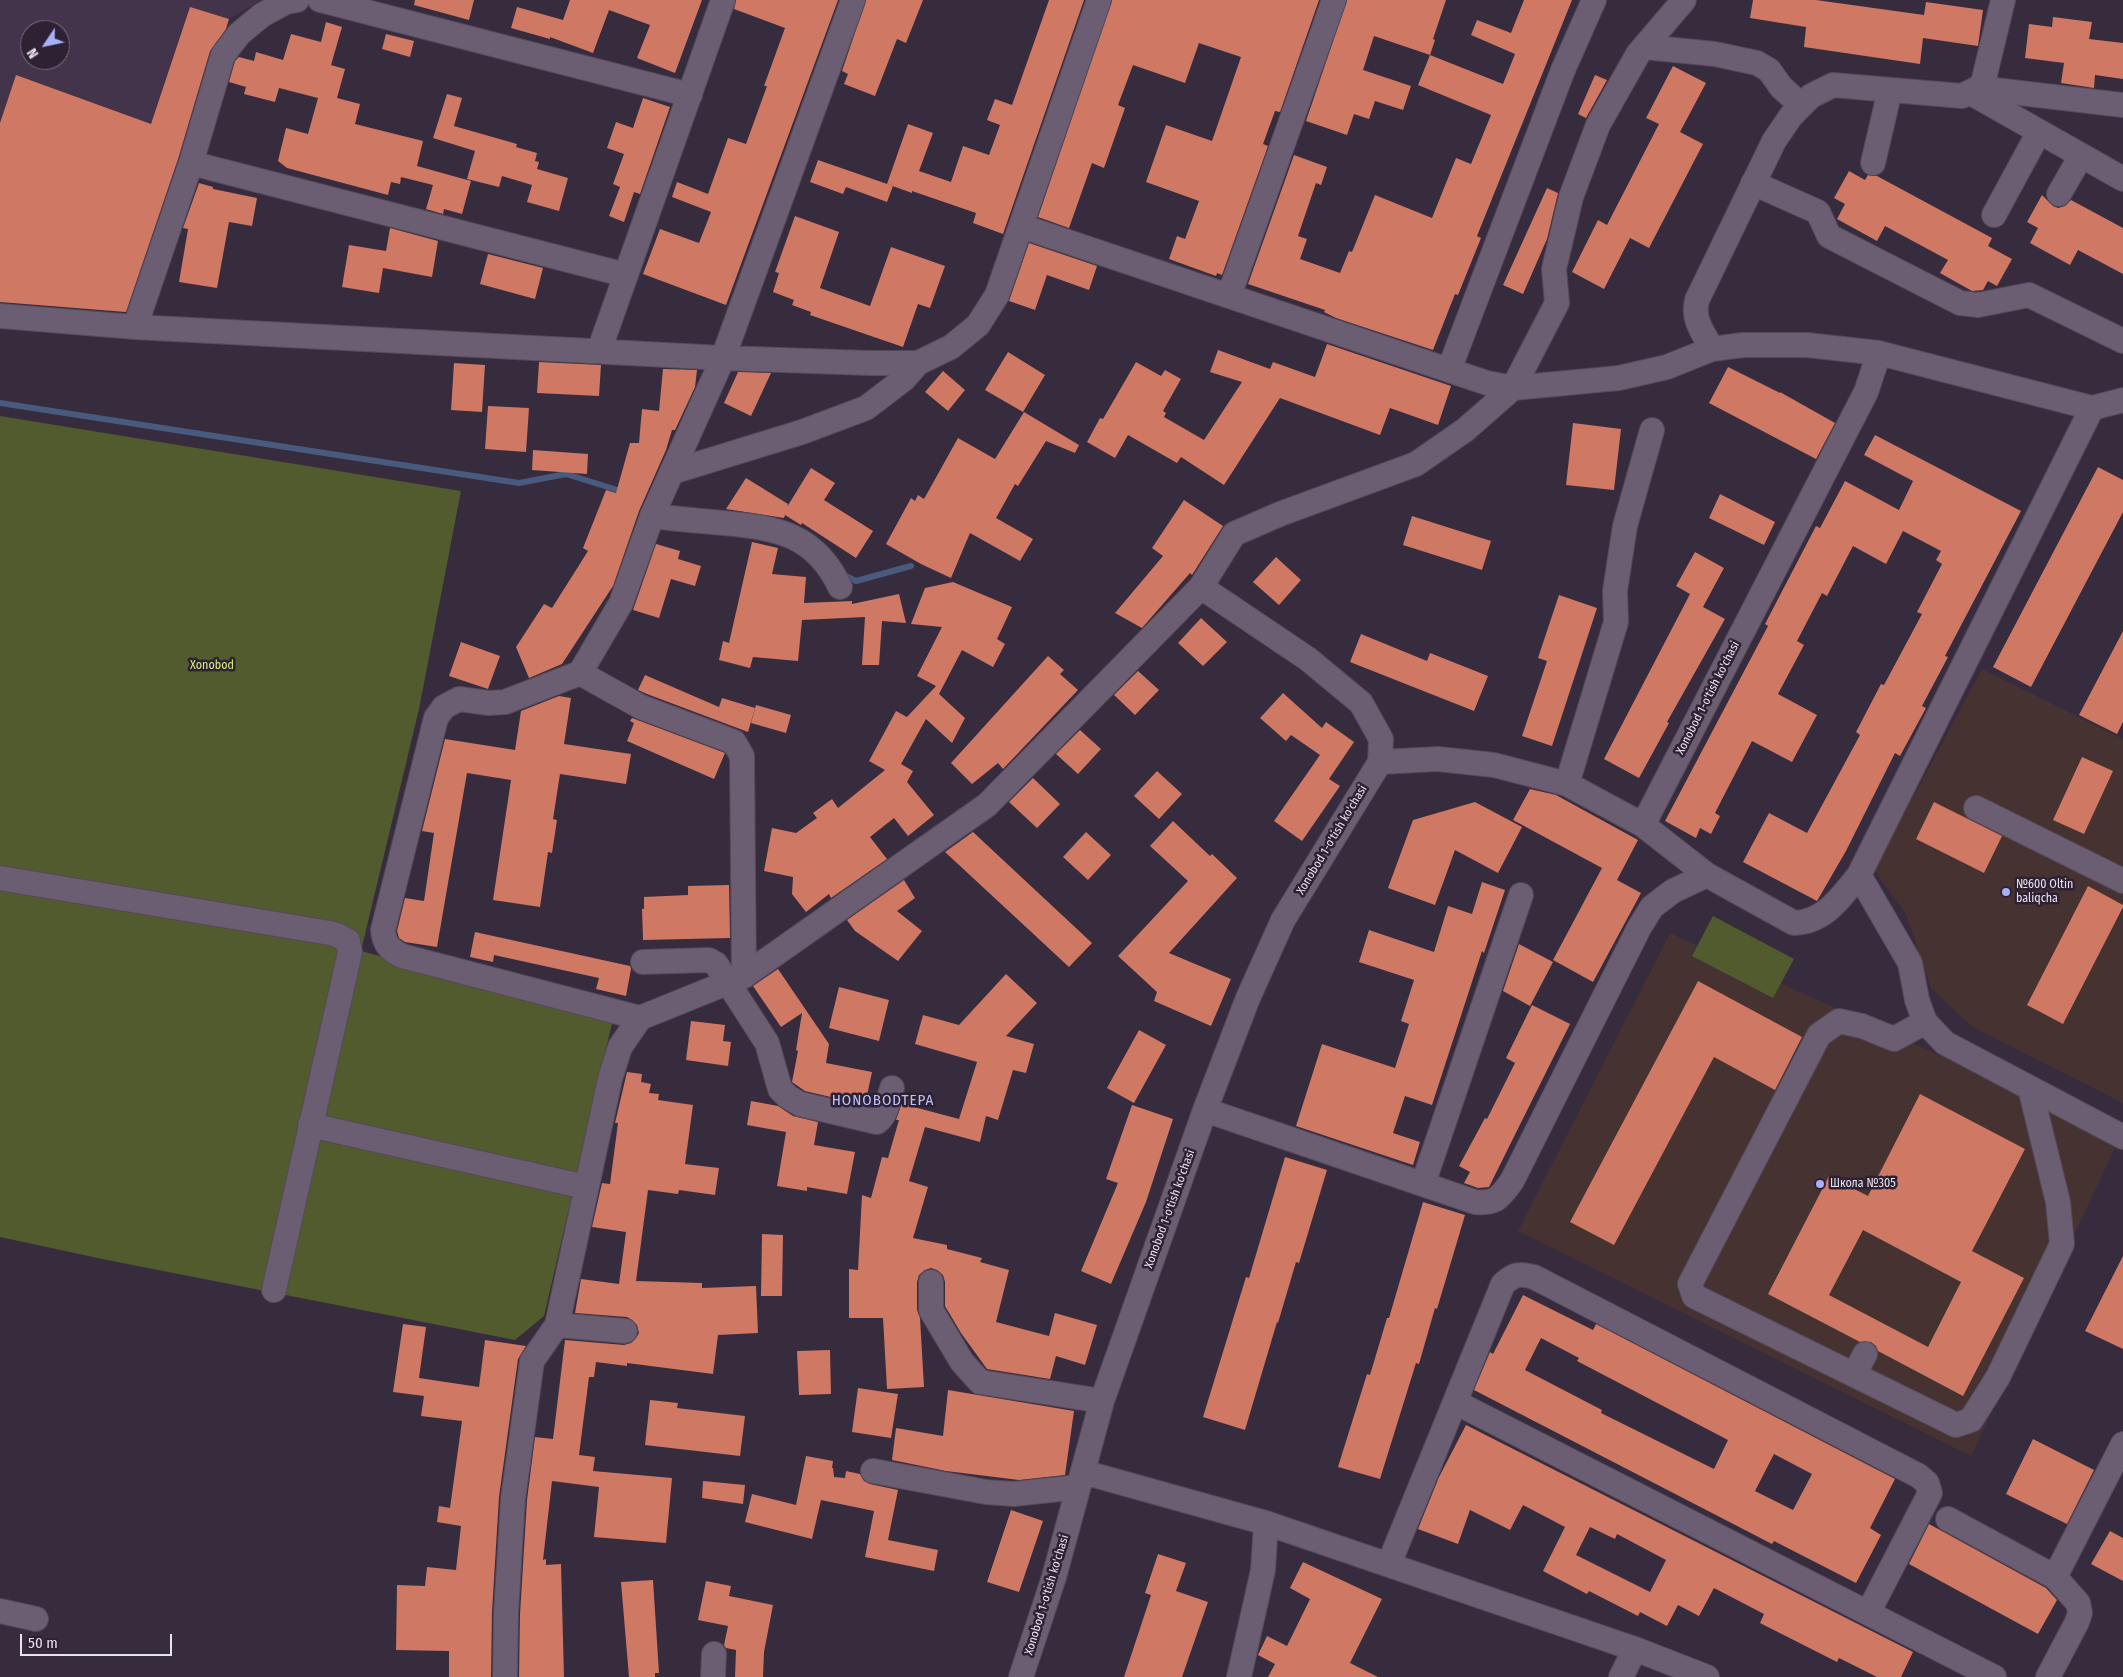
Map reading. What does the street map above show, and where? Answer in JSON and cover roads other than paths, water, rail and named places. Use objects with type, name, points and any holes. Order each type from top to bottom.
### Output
[{"type":"street","points":[[135,327],[191,163],[223,55],[239,34],[262,15],[286,2],[298,0]]},
{"type":"street","points":[[320,0],[690,95]]},
{"type":"street","points":[[599,351],[723,0]]},
{"type":"street","points":[[640,1018],[402,956],[392,952],[384,941],[383,930],[436,718],[444,707],[459,699],[489,703],[505,702],[580,674],[621,603],[656,507],[723,358],[853,0]]},
{"type":"street","points":[[672,472],[802,432],[866,408],[904,379],[918,363],[951,347],[978,325],[996,295],[1099,0]]},
{"type":"street","points":[[1229,296],[1334,0]]},
{"type":"street","points":[[1449,370],[1564,70],[1594,0]]},
{"type":"street","points":[[505,1677],[506,1613],[513,1499],[532,1361],[557,1325],[610,1079],[620,1047],[640,1018],[736,980],[987,805],[1201,587],[1234,534],[1280,514],[1416,464],[1465,430],[1513,388],[1557,303],[1554,269],[1568,206],[1598,125],[1638,54],[1684,0]]},
{"type":"street","points":[[1712,350],[1696,320],[1694,311],[1697,300],[1774,141],[1791,116],[1810,96],[1833,85],[1962,96],[1974,91],[1983,83],[1986,74],[2003,0]]},
{"type":"street","points":[[1644,47],[1715,54],[1757,63],[1769,70],[1781,87],[1802,105]]},
{"type":"street","points":[[1873,162],[1890,90]]},
{"type":"street","points":[[1974,91],[2123,105]]},
{"type":"street","points":[[1974,91],[2039,132],[2123,179]]},
{"type":"street","points":[[1994,215],[2039,132]]},
{"type":"street","points":[[2059,194],[2081,156]]},
{"type":"street","points":[[191,163],[626,275]]},
{"type":"street","points":[[1753,184],[1818,212],[1829,236],[1960,303],[1978,306],[2029,295],[2123,341]]},
{"type":"street","points":[[1021,226],[1487,383],[1513,388],[1619,378],[1667,368],[1712,350],[1743,345],[1807,345],[1879,353],[2092,408],[2123,400]]},
{"type":"street","points":[[0,316],[135,327],[723,358],[918,363]]},
{"type":"street","name":"Xonobod 1-o'tish ko'chasi","points":[[1642,825],[1866,392],[1879,353]]},
{"type":"street","points":[[1201,587],[1308,659],[1360,702],[1381,739],[1380,762],[1438,759],[1494,765],[1567,784],[1642,825],[1707,875],[1794,923],[1804,923],[1817,918],[1833,907],[1859,875],[2092,408]]},
{"type":"street","points":[[1567,784],[1616,622],[1615,591],[1625,526],[1652,430]]},
{"type":"street","points":[[656,507],[788,534],[814,550],[832,570],[840,587]]},
{"type":"street","points":[[580,674],[641,707],[734,742],[742,756],[736,980],[767,1043],[780,1088],[788,1098],[800,1104],[877,1122],[885,1114],[892,1088]]},
{"type":"street","name":"Xonobod 1-o'tish ko'chasi","points":[[1021,1677],[1054,1577],[1102,1401],[1205,1110],[1248,998],[1284,920],[1380,762]]},
{"type":"street","points":[[1976,808],[2123,882]]},
{"type":"street","points":[[1205,1110],[1475,1202],[1488,1203],[1499,1198],[1512,1181],[1643,921],[1652,907],[1673,891],[1707,875]]},
{"type":"street","points":[[1859,875],[1910,963],[1917,1000],[1925,1022],[1945,1042],[2123,1137]]},
{"type":"street","points":[[0,878],[330,933],[344,938],[349,945],[350,952],[274,1290]]},
{"type":"street","points":[[1423,1184],[1521,895]]},
{"type":"street","points":[[643,962],[709,960],[736,980]]},
{"type":"street","points":[[1925,1022],[1894,1039],[1862,1026],[1839,1021],[1819,1035],[1690,1284],[1694,1296],[1956,1426],[1971,1420],[1998,1377],[2062,1244],[2058,1202],[2030,1088]]},
{"type":"street","points":[[310,1124],[586,1187]]},
{"type":"street","points":[[1389,1564],[1503,1284],[1511,1276],[1521,1273],[1534,1277],[1919,1476],[1927,1483],[1930,1493],[1928,1500],[1868,1613]]},
{"type":"street","points":[[932,1282],[931,1310],[962,1362],[980,1382],[1102,1401]]},
{"type":"street","points":[[557,1325],[625,1331]]},
{"type":"street","points":[[1854,1375],[1865,1354]]},
{"type":"street","points":[[1455,1402],[1994,1677]]},
{"type":"street","points":[[2055,1577],[2123,1444]]},
{"type":"street","points":[[873,1471],[986,1492],[1014,1494],[1081,1479],[1266,1523],[1635,1649],[1707,1677]]},
{"type":"street","points":[[1948,1519],[2055,1577],[2078,1603],[2080,1613],[2048,1677]]},
{"type":"street","points":[[1239,1677],[1263,1570],[1266,1523]]},
{"type":"street","points":[[0,1611],[36,1619]]},
{"type":"street","points":[[1620,1677],[1635,1649]]},
{"type":"waterway","points":[[0,403],[519,483],[566,474],[624,492]]},
{"type":"waterway","points":[[842,574],[856,581],[911,566]]},
{"type":"place","name":"№600 Oltin baliqcha","points":[[2006,892]]},
{"type":"place","name":"Школа №305","points":[[1820,1184]]},
{"type":"district","name":"HONOBODTEPA","points":[[883,1101]]},
{"type":"park label","name":"Xonobod","points":[[212,666]]}]
